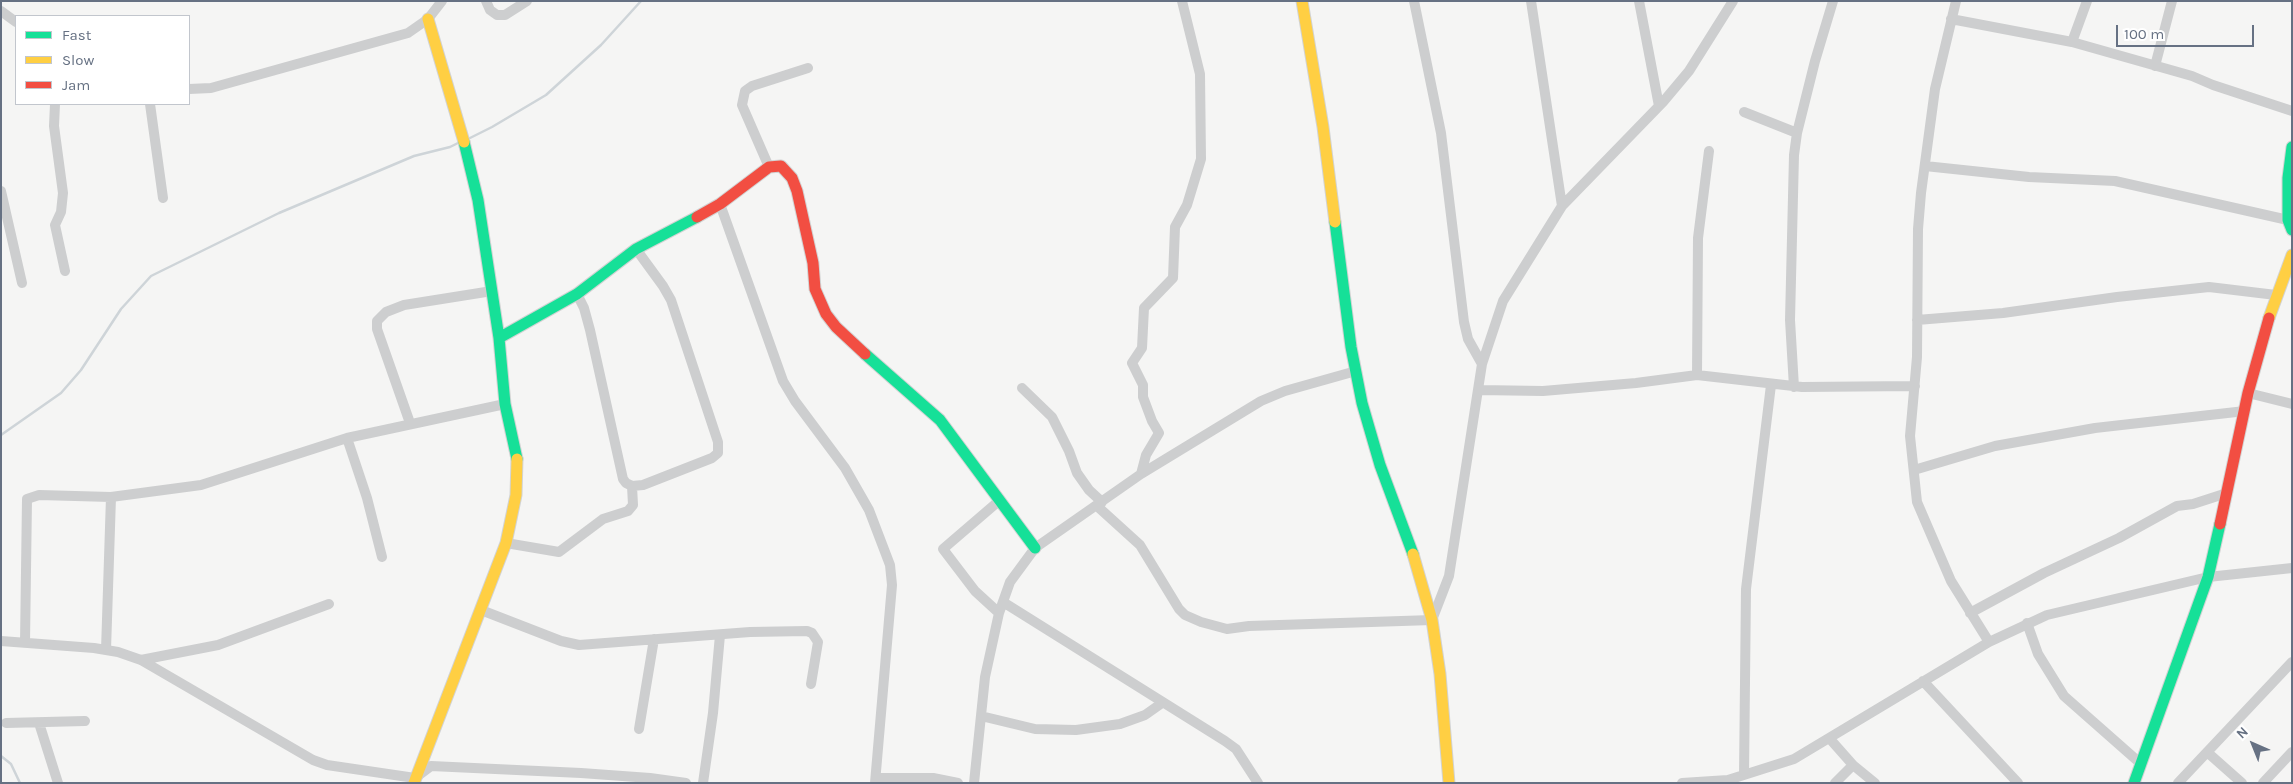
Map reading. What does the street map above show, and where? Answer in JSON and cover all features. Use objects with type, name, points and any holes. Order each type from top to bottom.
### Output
[{"type":"street","points":[[190,89],[211,88],[287,65],[408,33],[428,19],[442,1]]},
{"type":"street","points":[[486,1],[490,10],[497,15],[505,15],[527,1]]},
{"type":"street","points":[[1141,474],[1146,455],[1160,433],[1152,421],[1143,397],[1143,385],[1132,363],[1142,348],[1144,308],[1173,278],[1175,227],[1188,205],[1201,159],[1200,74],[1182,1]]},
{"type":"street","points":[[1302,1],[1323,127],[1362,403],[1380,465],[1411,548],[1432,620],[1440,674],[1449,783]]},
{"type":"street","points":[[1414,1],[1441,133],[1464,322],[1468,339],[1482,364]]},
{"type":"street","points":[[1530,1],[1562,206]]},
{"type":"street","points":[[1640,1],[1659,106]]},
{"type":"street","points":[[1432,620],[1450,576],[1482,364],[1503,301],[1562,206],[1659,106],[1689,71],[1733,1]]},
{"type":"street","points":[[1794,387],[1790,320],[1794,155],[1797,133],[1815,61],[1833,1]]},
{"type":"street","points":[[1956,1],[1935,89],[1918,229],[1915,386],[1910,436],[1916,502],[1951,580],[1989,642]]},
{"type":"street","points":[[2072,42],[2087,1]]},
{"type":"street","points":[[2155,66],[2172,1]]},
{"type":"street","points":[[2,13],[15,21]]},
{"type":"street","points":[[414,781],[506,543],[516,496],[517,453],[506,404],[499,338],[473,179],[460,125],[428,19]]},
{"type":"street","points":[[1951,19],[2072,42],[2192,76],[2212,85],[2292,111]]},
{"type":"street","points":[[769,167],[742,105],[744,91],[752,86],[808,68]]},
{"type":"street","points":[[55,105],[54,126],[63,193],[60,212],[55,225],[65,270]]},
{"type":"street","points":[[150,105],[163,198]]},
{"type":"street","points":[[1744,112],[1797,133]]},
{"type":"street","points":[[1925,166],[2029,178],[2115,181],[2290,225],[2288,178],[2292,147]]},
{"type":"street","points":[[1697,376],[1698,238],[1708,151]]},
{"type":"street","points":[[499,338],[577,294],[636,249],[720,204],[769,167],[776,165],[785,169],[792,178],[797,191],[813,263],[815,289],[826,314],[836,327],[880,368],[940,420],[1035,548]]},
{"type":"street","points":[[1,191],[22,284]]},
{"type":"street","points":[[720,204],[783,380],[795,401],[845,468],[869,510],[890,565],[892,585],[876,780],[933,778],[958,783]]},
{"type":"street","points":[[577,294],[584,308],[590,330],[623,479],[632,486],[642,485],[705,462],[718,453],[719,447],[671,300],[636,249]]},
{"type":"street","points":[[2134,783],[2208,577],[2228,493],[2248,392],[2276,296],[2292,255]]},
{"type":"street","points":[[1917,320],[2003,313],[2117,296],[2208,287],[2276,296]]},
{"type":"street","points":[[410,423],[376,329],[377,321],[386,312],[404,305],[492,291]]},
{"type":"street","points":[[974,783],[985,677],[999,613],[1010,582],[1035,548],[1141,474],[1262,401],[1285,391],[1356,371]]},
{"type":"street","points":[[1479,390],[1543,392],[1636,384],[1697,376],[1794,387],[1915,386]]},
{"type":"street","points":[[1744,775],[1746,589],[1771,385]]},
{"type":"street","points":[[1022,388],[1052,417],[1069,451],[1077,473],[1099,504],[1140,545],[1179,609],[1185,615],[1201,622],[1227,629],[1249,626],[1432,620]]},
{"type":"street","points":[[2248,392],[2292,404]]},
{"type":"street","points":[[25,643],[27,499],[39,495],[111,496],[201,485],[347,438],[506,404]]},
{"type":"street","points":[[1914,470],[1995,446],[2095,428],[2245,411]]},
{"type":"street","points":[[347,438],[368,498],[382,557]]},
{"type":"street","points":[[506,543],[559,552],[603,519],[628,511],[633,505],[632,486]]},
{"type":"street","points":[[1970,613],[2044,573],[2119,538],[2177,506],[2193,504],[2228,493]]},
{"type":"street","points":[[106,650],[111,496]]},
{"type":"street","points":[[999,613],[975,591],[943,549],[1000,500]]},
{"type":"street","points":[[1682,783],[1727,781],[1794,759],[1830,740],[1989,642],[2047,615],[2208,577],[2292,568]]},
{"type":"street","points":[[1002,602],[1236,749],[1258,783]]},
{"type":"street","points":[[141,660],[218,645],[329,604]]},
{"type":"street","points":[[481,610],[561,641],[579,645],[750,632],[807,631],[812,633],[818,642],[811,684]]},
{"type":"street","points":[[2027,623],[2038,654],[2064,696],[2140,763]]},
{"type":"street","points":[[703,783],[713,713],[720,635]]},
{"type":"street","points":[[639,729],[654,639]]},
{"type":"street","points":[[1,642],[106,650],[141,660],[313,760],[327,766],[414,781]]},
{"type":"street","points":[[2178,783],[2292,662]]},
{"type":"street","points":[[1923,681],[2018,783]]},
{"type":"street","points":[[981,716],[1035,729],[1076,730],[1120,724],[1145,715],[1162,703]]},
{"type":"street","points":[[6,723],[85,721]]},
{"type":"street","points":[[39,723],[58,783]]},
{"type":"street","points":[[1830,740],[1853,765],[1875,783]]},
{"type":"street","points":[[2207,752],[2242,783]]},
{"type":"street","points":[[2263,783],[2292,752]]},
{"type":"street","points":[[1835,783],[1853,765]]},
{"type":"street","points":[[414,781],[431,766],[590,774],[686,783]]},
{"type":"waterway","points":[[468,139],[546,95],[601,45],[641,1]]},
{"type":"waterway","points":[[1,435],[61,393],[81,370],[121,309],[151,276],[279,213],[414,156],[450,147],[460,142]]},
{"type":"waterway","points":[[1,756],[11,764],[20,783]]},
{"type":"traffic: fast","points":[[464,142],[478,200],[499,338],[505,404],[517,459]]},
{"type":"traffic: fast","points":[[2292,147],[2288,178],[2288,220],[2292,230]]},
{"type":"traffic: fast","points":[[499,338],[577,294],[636,249],[697,217]]},
{"type":"traffic: fast","points":[[1335,222],[1351,347],[1362,403],[1380,465],[1413,554]]},
{"type":"traffic: fast","points":[[865,354],[940,420],[1035,548]]},
{"type":"traffic: fast","points":[[2134,783],[2208,577],[2220,524]]},
{"type":"traffic: slow","points":[[1302,1],[1323,127],[1335,222]]},
{"type":"traffic: slow","points":[[428,19],[464,142]]},
{"type":"traffic: slow","points":[[2269,318],[2292,255]]},
{"type":"traffic: slow","points":[[414,783],[506,543],[516,495],[517,459]]},
{"type":"traffic: slow","points":[[1413,554],[1432,620],[1440,674],[1449,783]]},
{"type":"traffic: jam","points":[[697,217],[720,204],[769,167],[781,166],[792,178],[797,191],[813,263],[815,289],[826,314],[836,327],[865,354]]},
{"type":"traffic: jam","points":[[2220,524],[2248,393],[2269,318]]}]
